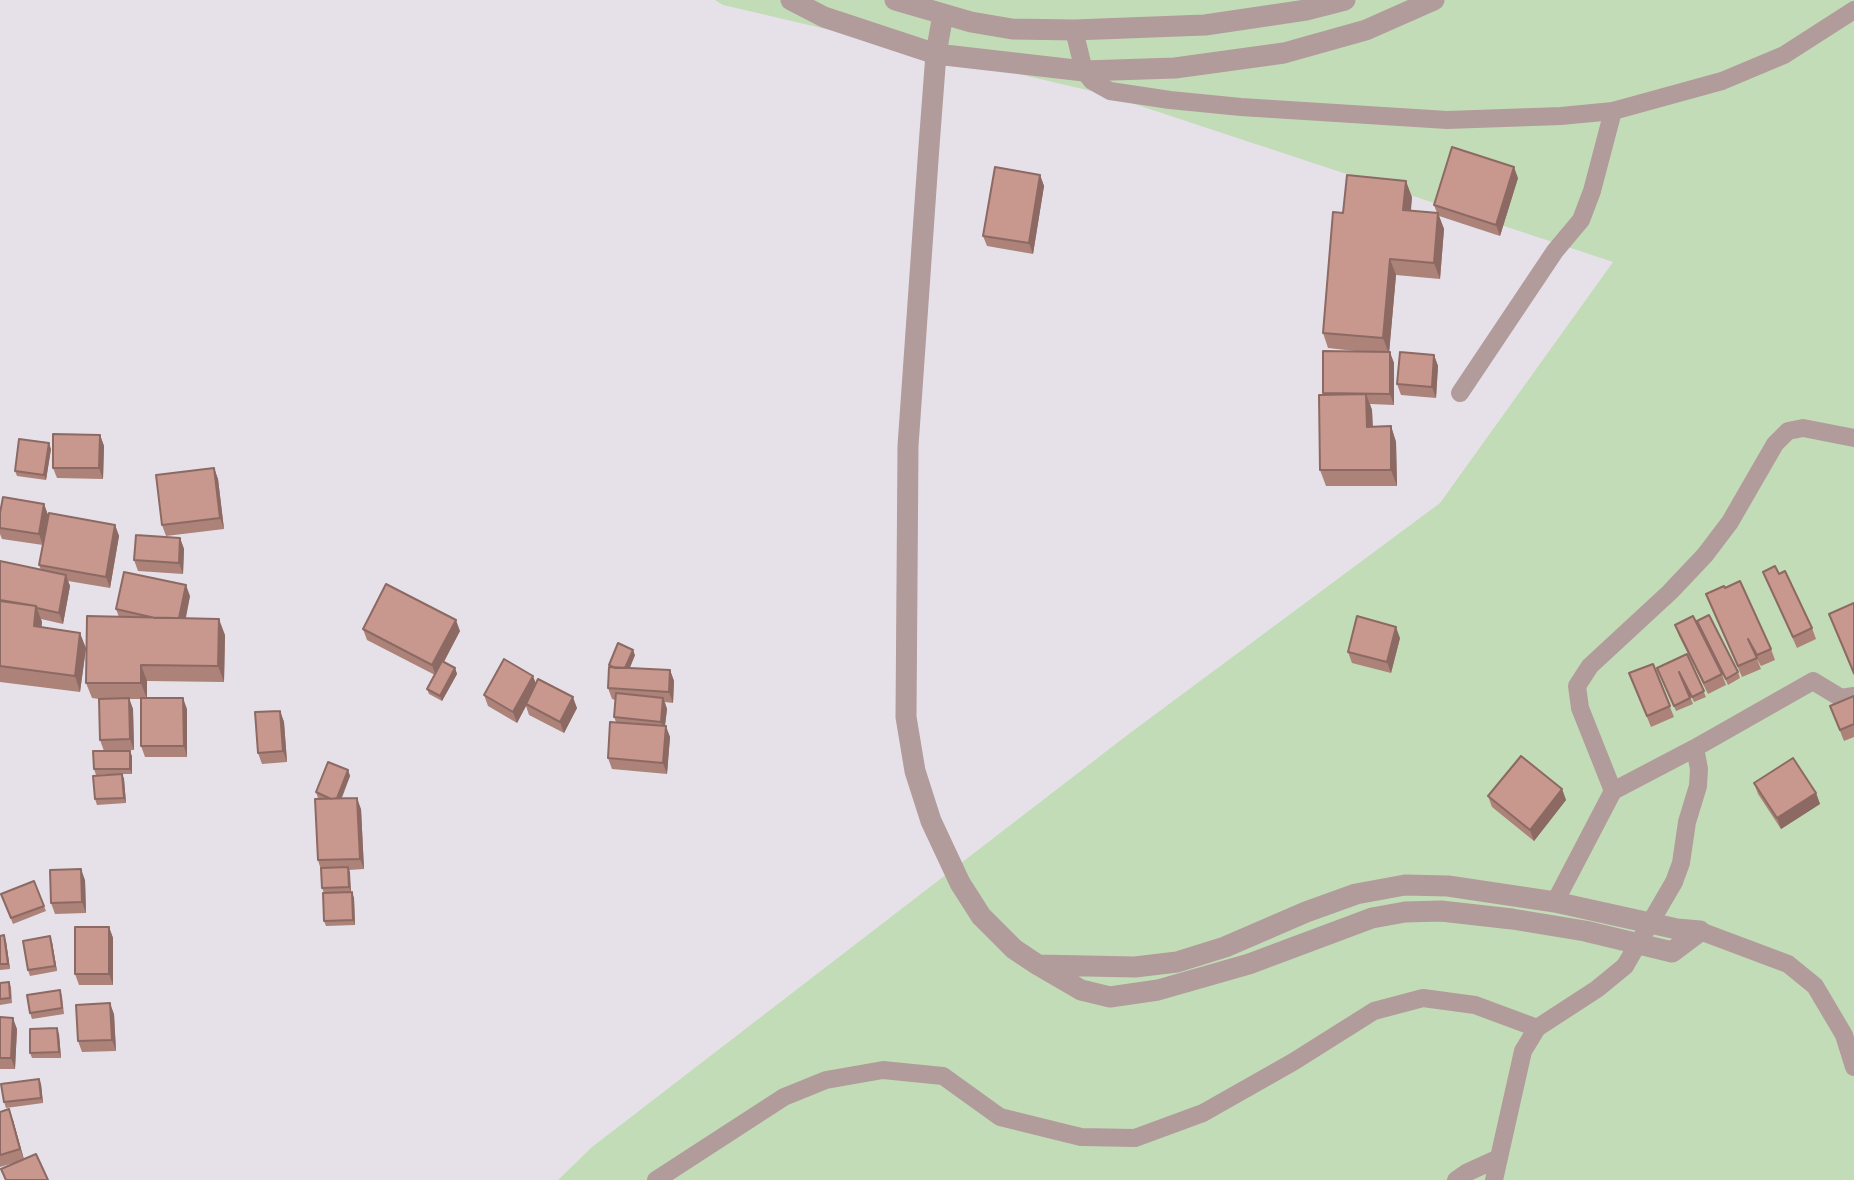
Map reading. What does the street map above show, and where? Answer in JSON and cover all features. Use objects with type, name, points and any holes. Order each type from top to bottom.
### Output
[{"type":"street","points":[[791,0],[824,17],[936,54],[1084,71],[1175,68],[1284,53],[1366,30],[1434,0]]},
{"type":"street","points":[[895,0],[971,22],[1012,29],[1074,30],[1205,26],[1306,10],[1345,0]]},
{"type":"street","points":[[943,14],[936,54],[908,446],[906,718],[915,771],[932,821],[960,883],[981,916],[1014,949],[1038,965],[1081,990],[1110,997],[1171,986],[1249,964],[1372,918],[1405,912],[1441,911],[1512,919],[1585,931],[1672,952],[1700,931]]},
{"type":"street","points":[[1038,965],[1135,967],[1177,962],[1225,947],[1356,894],[1405,885],[1448,886],[1555,902],[1677,929],[1700,931]]},
{"type":"lane","points":[[1074,30],[1084,71],[1092,81],[1110,91],[1170,100],[1328,114],[1447,120],[1561,116],[1613,111],[1722,81],[1784,55],[1854,10]]},
{"type":"lane","points":[[1460,393],[1555,251],[1581,220],[1592,191],[1613,111]]},
{"type":"lane","points":[[1613,792],[1580,708],[1577,686],[1590,666],[1670,592],[1704,555],[1730,522],[1774,443],[1788,431],[1802,428],[1854,438]]},
{"type":"lane","points":[[1555,902],[1613,792],[1812,681],[1841,698],[1854,696]]},
{"type":"lane","points":[[1494,1180],[1523,1051],[1538,1028],[1597,989],[1625,966],[1674,882],[1681,863],[1687,822],[1699,786],[1695,748]]},
{"type":"lane","points":[[1700,931],[1748,946],[1788,964],[1815,986],[1844,1035],[1854,1067]]},
{"type":"lane","points":[[656,1180],[784,1097],[826,1080],[883,1070],[943,1076],[1000,1117],[1081,1137],[1135,1138],[1203,1113],[1293,1062],[1374,1011],[1423,998],[1475,1006],[1538,1028]]},
{"type":"lane","points":[[1456,1180],[1499,1158]]},
{"type":"green space","points":[[715,0],[1854,0],[1854,1180],[558,1180],[592,1147],[1130,733],[1440,503],[1613,262],[1104,94],[723,5]]},
{"type":"building","points":[[1452,147],[1514,167],[1496,225],[1434,205]]},
{"type":"building","points":[[995,167],[1040,175],[1029,243],[983,236]]},
{"type":"building","points":[[1347,175],[1406,181],[1403,210],[1438,213],[1434,263],[1390,259],[1383,338],[1323,333],[1333,212],[1343,213]]},
{"type":"building","points":[[1323,351],[1390,352],[1390,394],[1323,393]]},
{"type":"building","points":[[1400,352],[1434,355],[1432,387],[1397,384]]},
{"type":"building","points":[[1366,394],[1367,427],[1391,426],[1391,470],[1320,470],[1319,395]]},
{"type":"building","points":[[53,434],[100,435],[99,468],[53,468]]},
{"type":"building","points":[[19,439],[49,443],[44,475],[15,471]]},
{"type":"building","points":[[214,468],[220,518],[162,525],[156,475]]},
{"type":"building","points":[[3,497],[44,504],[39,534],[0,528]]},
{"type":"building","points":[[49,513],[115,525],[106,577],[39,565]]},
{"type":"building","points":[[136,535],[180,538],[179,563],[134,560]]},
{"type":"building","points":[[0,561],[66,575],[59,613],[0,600]]},
{"type":"building","points":[[1775,566],[1779,574],[1785,571],[1812,628],[1793,637],[1763,572]]},
{"type":"building","points":[[124,572],[186,585],[179,618],[155,618],[116,609]]},
{"type":"building","points":[[1740,581],[1771,649],[1757,655],[1748,639],[1757,658],[1738,666],[1706,594]]},
{"type":"building","points":[[386,584],[456,620],[432,665],[363,629]]},
{"type":"building","points":[[0,601],[36,606],[34,626],[80,633],[75,676],[0,666]]},
{"type":"building","points":[[1854,603],[1854,673],[1829,614]]},
{"type":"building","points":[[1709,615],[1738,672],[1726,679],[1697,621]]},
{"type":"building","points":[[87,616],[219,619],[218,666],[141,665],[141,683],[86,683]]},
{"type":"building","points":[[1357,616],[1396,627],[1387,662],[1348,652]]},
{"type":"building","points":[[1693,616],[1722,674],[1704,683],[1675,625]]},
{"type":"building","points":[[618,643],[633,650],[625,668],[609,665]]},
{"type":"building","points":[[1687,654],[1704,691],[1692,697],[1679,672],[1690,698],[1674,706],[1657,668]]},
{"type":"building","points":[[504,659],[533,676],[513,712],[484,695]]},
{"type":"building","points":[[442,661],[455,668],[440,696],[427,689]]},
{"type":"building","points":[[1653,664],[1670,706],[1647,716],[1629,673]]},
{"type":"building","points":[[609,667],[670,670],[669,692],[608,688]]},
{"type":"building","points":[[538,679],[573,697],[560,722],[526,704]]},
{"type":"building","points":[[616,693],[663,698],[661,722],[614,717]]},
{"type":"building","points":[[1854,696],[1854,724],[1840,730],[1830,706]]},
{"type":"building","points":[[129,698],[130,739],[100,740],[99,699]]},
{"type":"building","points":[[141,698],[183,698],[184,746],[141,746]]},
{"type":"building","points":[[280,711],[283,751],[258,753],[255,712]]},
{"type":"building","points":[[610,722],[666,726],[663,763],[608,758]]},
{"type":"building","points":[[93,751],[130,751],[130,769],[94,769]]},
{"type":"building","points":[[1521,756],[1562,789],[1530,830],[1488,796]]},
{"type":"building","points":[[1793,758],[1816,793],[1777,818],[1754,783]]},
{"type":"building","points":[[328,762],[348,770],[337,798],[331,799],[316,792]]},
{"type":"building","points":[[122,774],[124,798],[95,799],[93,776]]},
{"type":"building","points":[[357,798],[360,859],[318,860],[315,799]]},
{"type":"building","points":[[348,867],[349,887],[322,888],[321,868]]},
{"type":"building","points":[[81,869],[82,902],[51,903],[50,870]]},
{"type":"building","points":[[34,881],[44,906],[11,918],[1,894]]},
{"type":"building","points":[[352,892],[353,920],[324,921],[323,893]]},
{"type":"building","points":[[75,927],[109,927],[109,974],[75,974]]},
{"type":"building","points":[[4,935],[8,964],[0,964],[0,936]]},
{"type":"building","points":[[50,936],[55,966],[28,970],[23,941]]},
{"type":"building","points":[[9,982],[10,998],[0,999],[0,983]]},
{"type":"building","points":[[60,990],[62,1008],[30,1013],[27,995]]},
{"type":"building","points":[[110,1003],[112,1040],[78,1041],[76,1005]]},
{"type":"building","points":[[0,1017],[13,1018],[11,1058],[0,1058]]},
{"type":"building","points":[[57,1028],[59,1052],[30,1053],[30,1029]]},
{"type":"building","points":[[39,1079],[41,1098],[4,1102],[1,1084]]},
{"type":"building","points":[[9,1109],[20,1149],[0,1155],[0,1112]]},
{"type":"building","points":[[36,1154],[48,1180],[6,1180],[1,1169]]}]
